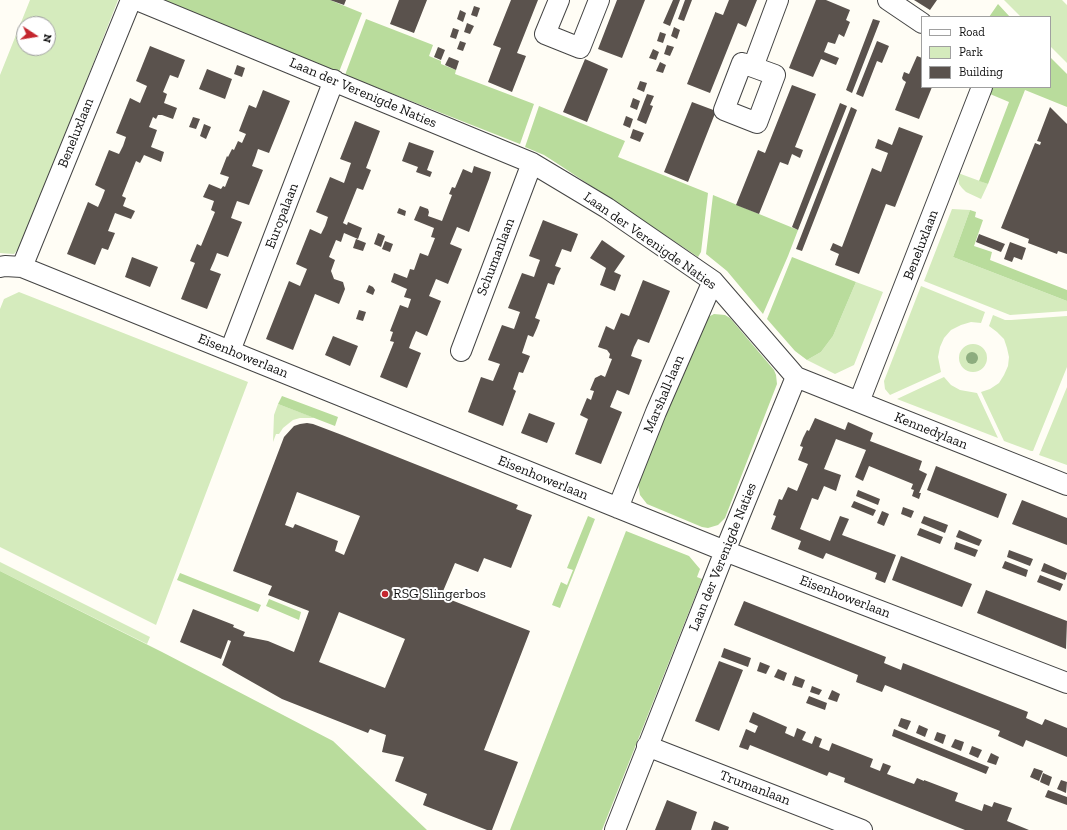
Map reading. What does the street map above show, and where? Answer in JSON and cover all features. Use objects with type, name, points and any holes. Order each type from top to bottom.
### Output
[{"type":"street","name":"Beneluxlaan","points":[[22,267],[131,0]]},
{"type":"street","name":"Laan der Verenigde Naties","points":[[137,0],[532,162],[607,208],[713,281],[796,377],[647,746],[615,830]]},
{"type":"street","points":[[558,0],[545,34],[580,48],[599,0]]},
{"type":"street","points":[[754,67],[778,0]]},
{"type":"street","points":[[888,0],[921,22]]},
{"type":"street","name":"Europalaan","points":[[230,351],[334,80]]},
{"type":"street","name":"Beneluxlaan","points":[[859,402],[982,88]]},
{"type":"street","name":"Schumanlaan","points":[[461,351],[532,162]]},
{"type":"street","points":[[0,268],[5,266],[22,267]]},
{"type":"street","name":"Eisenhowerlaan","points":[[22,267],[725,551],[1067,683]]},
{"type":"street","name":"Marshall-laan","points":[[618,508],[656,412],[713,281]]},
{"type":"street","name":"Kennedylaan","points":[[796,377],[1067,485]]},
{"type":"street","name":"Trumanlaan","points":[[647,746],[862,830]]},
{"type":"green space","points":[[30,0],[118,0],[22,245],[14,254],[0,253],[0,75],[16,35],[16,56],[56,56],[56,16],[24,16]]},
{"type":"green space","points":[[161,0],[330,0],[362,13],[339,72],[160,2]]},
{"type":"green space","points":[[1004,0],[1062,0],[1067,5],[1067,63],[1051,47],[1051,16],[1020,16]]},
{"type":"green space","points":[[998,4],[1009,16],[990,16]]},
{"type":"green space","points":[[366,19],[433,45],[429,56],[441,61],[441,64],[456,70],[455,74],[534,104],[520,144],[345,75]]},
{"type":"green space","points":[[1051,58],[1067,74],[1067,107],[1025,90],[988,184],[979,181],[1009,102],[990,94],[992,88],[1051,88]]},
{"type":"green space","points":[[539,106],[625,141],[618,157],[708,193],[701,252],[698,257],[544,155],[525,147]]},
{"type":"green space","points":[[958,173],[988,184],[981,199],[966,192],[962,188],[959,184]]},
{"type":"green space","points":[[713,195],[798,230],[763,314],[727,271],[706,254]]},
{"type":"green space","points":[[952,209],[970,210],[953,257],[1067,301],[1067,311],[1010,315],[924,281]]},
{"type":"green space","points":[[970,210],[976,212],[975,217],[983,220],[974,246],[992,252],[990,260],[1067,290],[1067,301],[953,257]]},
{"type":"green space","points":[[792,257],[856,282],[833,336],[821,352],[807,360],[795,351],[767,319]]},
{"type":"green space","points":[[856,282],[883,292],[854,365],[835,374],[807,360],[821,352],[833,336]]},
{"type":"green space","points":[[921,286],[985,312],[981,323],[971,322],[961,325],[951,330],[944,338],[938,357],[941,372],[890,395],[885,389],[884,381]]},
{"type":"green space","points":[[19,292],[248,382],[156,625],[0,547],[0,309],[4,299]]},
{"type":"green space","points":[[714,314],[725,315],[730,318],[774,370],[777,384],[725,518],[718,525],[708,528],[702,527],[647,504],[640,495],[638,484],[640,475],[704,319]]},
{"type":"green space","points":[[993,315],[1005,320],[1067,316],[1067,367],[1033,451],[1004,441],[981,392],[990,389],[999,383],[1008,366],[1009,357],[1004,339],[989,326]]},
{"type":"green space","points":[[973,344],[983,348],[987,358],[983,368],[973,372],[963,368],[959,358],[963,348]]},
{"type":"green space","points":[[944,377],[951,385],[960,390],[977,393],[998,438],[897,399]]},
{"type":"green space","points":[[1067,387],[1067,465],[1039,455]]},
{"type":"green space","points":[[282,396],[338,417],[335,426],[278,404]]},
{"type":"green space","points":[[278,404],[315,418],[300,418],[293,420],[283,428],[279,434],[276,434],[273,442],[274,415]]},
{"type":"green space","points":[[588,516],[595,519],[560,608],[552,605],[561,582],[567,585],[573,570],[567,568]]},
{"type":"green space","points":[[626,531],[689,556],[700,569],[697,577],[702,579],[602,830],[510,830]]},
{"type":"green space","points":[[0,562],[150,637],[147,644],[0,571]]},
{"type":"green space","points":[[0,571],[162,652],[333,741],[427,830],[0,830]]},
{"type":"green space","points":[[180,573],[261,605],[258,612],[177,580]]},
{"type":"green space","points":[[269,599],[301,612],[299,620],[266,606]]},
{"type":"building","points":[[330,0],[346,0],[344,5]]},
{"type":"building","points":[[399,0],[427,0],[414,33],[390,24]]},
{"type":"building","points":[[511,0],[538,0],[517,53],[526,56],[512,92],[488,82],[501,48],[493,45]]},
{"type":"building","points":[[617,0],[645,0],[622,58],[598,49]]},
{"type":"building","points":[[673,0],[680,0],[670,26],[663,23]]},
{"type":"building","points":[[685,0],[692,0],[684,21],[678,19]]},
{"type":"building","points":[[729,0],[757,0],[746,27],[738,23],[710,93],[687,84],[715,12],[723,15]]},
{"type":"building","points":[[816,0],[826,0],[850,10],[846,20],[850,22],[844,37],[839,34],[835,44],[828,42],[824,52],[839,58],[836,65],[821,59],[813,77],[789,68]]},
{"type":"building","points":[[914,0],[937,0],[930,10]]},
{"type":"building","points":[[474,6],[480,8],[477,17],[471,15]]},
{"type":"building","points":[[460,10],[466,13],[463,22],[457,19]]},
{"type":"building","points":[[873,19],[880,21],[852,93],[846,90]]},
{"type":"building","points":[[467,23],[474,26],[470,34],[464,32]]},
{"type":"building","points":[[674,27],[680,30],[677,39],[671,36]]},
{"type":"building","points":[[453,28],[459,30],[456,39],[450,37]]},
{"type":"building","points":[[660,32],[666,34],[663,43],[657,41]]},
{"type":"building","points":[[460,41],[466,43],[463,51],[457,49]]},
{"type":"building","points":[[877,41],[889,46],[882,63],[877,61],[863,97],[856,94]]},
{"type":"building","points":[[667,45],[674,47],[670,56],[664,54]]},
{"type":"building","points":[[150,46],[185,60],[178,78],[170,75],[163,92],[167,94],[164,103],[177,108],[173,119],[162,115],[158,115],[156,119],[153,117],[149,127],[157,130],[151,147],[164,152],[161,162],[144,155],[140,163],[136,161],[122,196],[126,198],[123,206],[135,211],[131,219],[115,213],[108,231],[115,233],[108,250],[102,248],[95,265],[67,254],[88,202],[98,207],[102,198],[105,190],[95,185],[109,150],[119,154],[123,146],[126,137],[116,133],[130,98],[140,103],[147,86],[136,81]]},
{"type":"building","points":[[438,47],[445,50],[441,60],[434,57]]},
{"type":"building","points":[[653,49],[659,52],[656,60],[649,58]]},
{"type":"building","points":[[917,56],[921,58],[921,88],[932,88],[919,119],[895,110],[906,82],[902,78],[904,72],[909,74]]},
{"type":"building","points":[[449,57],[459,61],[456,70],[445,65]]},
{"type":"building","points":[[585,59],[608,69],[587,122],[563,112]]},
{"type":"building","points":[[660,62],[666,65],[663,73],[656,71]]},
{"type":"building","points":[[237,65],[245,68],[242,77],[234,74]]},
{"type":"building","points":[[207,69],[232,79],[225,99],[199,89]]},
{"type":"building","points":[[640,81],[647,83],[644,92],[637,89]]},
{"type":"building","points":[[792,85],[816,94],[795,147],[803,150],[800,158],[792,154],[788,165],[780,162],[759,214],[736,205],[758,150],[765,153]]},
{"type":"building","points":[[263,90],[290,101],[269,153],[258,149],[252,166],[263,170],[249,205],[237,201],[231,218],[242,222],[228,257],[217,253],[210,270],[221,274],[207,309],[181,299],[195,263],[190,261],[197,244],[201,246],[215,212],[211,210],[214,201],[203,197],[209,184],[221,189],[223,186],[225,187],[229,177],[220,174],[227,156],[228,157],[232,149],[234,150],[238,141],[242,143],[246,134],[239,131],[249,105],[256,108]]},
{"type":"building","points":[[647,94],[654,96],[650,105],[653,106],[646,124],[637,120]]},
{"type":"building","points":[[633,98],[640,101],[637,110],[630,107]]},
{"type":"building","points":[[692,102],[716,111],[688,182],[664,172]]},
{"type":"building","points":[[840,103],[847,106],[798,230],[792,227]]},
{"type":"building","points":[[851,107],[857,110],[802,251],[796,249]]},
{"type":"building","points":[[1050,107],[1067,124],[1067,254],[1058,251],[1057,254],[1028,243],[1029,239],[1001,228],[1035,143],[1040,145],[1041,142],[1037,141]]},
{"type":"building","points":[[626,116],[633,119],[630,128],[623,125]]},
{"type":"building","points":[[193,117],[200,119],[196,129],[189,127]]},
{"type":"building","points":[[355,121],[380,131],[366,168],[371,170],[363,190],[357,188],[343,223],[347,225],[348,222],[362,228],[358,239],[344,233],[341,242],[336,240],[329,257],[335,260],[331,271],[334,279],[343,282],[345,289],[339,304],[315,294],[293,350],[266,339],[289,281],[300,286],[307,269],[296,264],[310,229],[321,234],[325,226],[328,217],[316,212],[330,177],[344,183],[351,163],[340,159]]},
{"type":"building","points":[[204,124],[211,127],[206,139],[200,136]]},
{"type":"building","points":[[899,127],[923,136],[895,207],[886,204],[859,274],[835,265],[839,254],[830,250],[833,243],[842,247],[872,168],[881,172],[888,153],[875,148],[878,139],[892,145]]},
{"type":"building","points":[[633,129],[644,133],[640,142],[630,138]]},
{"type":"building","points":[[409,142],[434,151],[427,170],[432,172],[430,177],[416,172],[418,167],[402,161]]},
{"type":"building","points":[[474,166],[491,172],[489,179],[469,232],[457,227],[450,244],[462,249],[448,284],[436,279],[429,296],[441,301],[427,336],[416,331],[412,340],[409,348],[421,353],[407,388],[380,377],[394,342],[390,341],[393,332],[390,331],[400,305],[408,308],[411,299],[404,297],[407,289],[391,282],[394,273],[407,278],[410,269],[414,270],[420,253],[428,256],[435,238],[431,237],[434,228],[414,220],[420,206],[428,209],[428,216],[442,221],[452,195],[449,194],[452,187],[455,188],[463,169],[472,173]]},
{"type":"building","points":[[399,208],[406,211],[405,216],[397,213]]},
{"type":"building","points":[[543,220],[578,234],[571,252],[562,249],[555,266],[561,268],[554,285],[548,283],[535,318],[540,320],[533,337],[528,335],[522,353],[530,356],[523,373],[519,372],[513,389],[516,391],[503,426],[468,412],[481,377],[493,381],[500,364],[488,360],[502,325],[514,329],[520,312],[508,308],[522,273],[534,277],[540,260],[529,256]]},
{"type":"building","points":[[378,233],[385,236],[381,247],[374,244]]},
{"type":"building","points":[[979,234],[1005,244],[1001,252],[976,242]]},
{"type":"building","points":[[356,239],[366,243],[363,251],[353,248]]},
{"type":"building","points":[[602,240],[625,256],[614,272],[621,275],[615,291],[600,285],[606,268],[590,258]]},
{"type":"building","points":[[385,241],[393,244],[390,252],[382,249]]},
{"type":"building","points":[[1010,242],[1026,248],[1022,260],[1014,257],[1012,262],[1004,259]]},
{"type":"building","points":[[132,257],[158,267],[150,287],[125,277]]},
{"type":"building","points":[[643,280],[670,291],[649,343],[638,339],[634,347],[631,356],[642,360],[629,395],[617,390],[610,407],[622,412],[601,464],[575,454],[588,419],[580,415],[587,398],[591,400],[594,391],[590,390],[595,378],[601,375],[605,377],[612,359],[609,358],[610,354],[607,350],[598,347],[606,326],[614,330],[621,313],[629,316]]},
{"type":"building","points":[[369,285],[375,290],[373,295],[366,292]]},
{"type":"building","points":[[359,310],[366,312],[363,321],[356,319]]},
{"type":"building","points":[[333,336],[358,346],[350,366],[325,355]]},
{"type":"building","points":[[529,413],[555,423],[547,443],[521,433]]},
{"type":"building","points":[[815,418],[845,430],[848,422],[873,433],[870,441],[922,461],[919,470],[927,474],[919,493],[921,493],[919,499],[912,496],[914,490],[911,489],[913,484],[869,466],[863,481],[855,477],[866,450],[836,439],[824,469],[841,475],[836,491],[824,486],[818,500],[812,498],[800,529],[830,541],[840,516],[849,519],[842,535],[896,555],[885,583],[875,579],[877,573],[826,553],[823,559],[798,549],[801,541],[771,529],[776,516],[773,515],[779,499],[782,500],[788,487],[797,491],[808,464],[798,460],[803,447],[800,446],[807,430],[809,431]]},
{"type":"building","points":[[300,424],[313,424],[342,435],[518,505],[516,509],[532,515],[511,568],[484,558],[478,572],[455,563],[441,596],[530,631],[484,750],[518,762],[492,830],[487,830],[423,805],[427,794],[395,781],[404,757],[382,752],[386,735],[370,729],[368,733],[282,699],[222,665],[231,641],[228,640],[221,659],[180,642],[193,609],[234,625],[233,627],[245,632],[243,636],[268,641],[294,652],[309,611],[268,595],[272,586],[233,571],[284,437],[294,426]],"holes":[[[297,492],[360,516],[344,555],[335,551],[338,541],[295,524],[293,528],[285,525]],[[339,612],[405,639],[385,688],[319,662]]]},
{"type":"building","points":[[936,466],[1007,494],[998,518],[927,490]]},
{"type":"building","points":[[858,490],[880,499],[878,505],[856,496]]},
{"type":"building","points":[[1022,500],[1067,518],[1067,545],[1012,524]]},
{"type":"building","points":[[854,501],[876,510],[873,516],[851,507]]},
{"type":"building","points":[[903,507],[914,511],[911,518],[901,514]]},
{"type":"building","points":[[882,511],[889,514],[884,526],[877,523]]},
{"type":"building","points":[[924,516],[948,525],[945,533],[921,523]]},
{"type":"building","points":[[920,528],[943,537],[940,544],[917,535]]},
{"type":"building","points":[[959,530],[982,540],[979,546],[956,537]]},
{"type":"building","points":[[956,542],[978,550],[975,557],[954,549]]},
{"type":"building","points":[[1009,550],[1033,559],[1030,566],[1007,557]]},
{"type":"building","points":[[901,556],[972,584],[962,607],[892,580]]},
{"type":"building","points":[[1005,561],[1028,570],[1026,577],[1002,568]]},
{"type":"building","points":[[1044,563],[1067,573],[1065,580],[1041,571]]},
{"type":"building","points":[[1040,575],[1063,584],[1060,591],[1037,582]]},
{"type":"building","points":[[986,590],[1067,621],[1066,649],[977,613]]},
{"type":"building","points":[[744,601],[886,657],[884,663],[901,670],[903,663],[1028,712],[1026,718],[1042,725],[1045,719],[1067,728],[1067,757],[1026,740],[1023,747],[998,736],[1000,731],[885,685],[882,692],[856,682],[858,675],[734,625]]},
{"type":"building","points":[[724,648],[751,658],[748,667],[721,657]]},
{"type":"building","points":[[719,661],[743,670],[719,731],[695,721]]},
{"type":"building","points":[[760,662],[770,666],[766,674],[757,671]]},
{"type":"building","points":[[778,669],[787,673],[784,681],[774,677]]},
{"type":"building","points":[[795,676],[805,680],[802,688],[792,685]]},
{"type":"building","points":[[812,686],[822,690],[819,695],[810,692]]},
{"type":"building","points":[[832,690],[840,694],[837,702],[828,699]]},
{"type":"building","points":[[809,696],[827,703],[825,710],[806,703]]},
{"type":"building","points":[[753,712],[787,727],[785,733],[794,737],[797,728],[806,732],[802,740],[812,744],[815,736],[822,739],[819,747],[829,751],[832,743],[873,759],[870,767],[880,771],[883,763],[891,766],[887,774],[914,784],[917,778],[958,793],[955,801],[982,811],[984,804],[992,807],[994,802],[1012,808],[1007,821],[1029,830],[965,830],[844,782],[845,778],[829,772],[827,776],[750,745],[748,750],[739,747],[746,729],[755,733],[758,726],[749,722]]},
{"type":"building","points":[[901,718],[911,721],[907,730],[898,726]]},
{"type":"building","points":[[919,725],[928,729],[925,737],[916,733]]},
{"type":"building","points":[[894,729],[989,767],[986,774],[892,736]]},
{"type":"building","points":[[937,732],[946,735],[943,744],[934,740]]},
{"type":"building","points":[[955,739],[964,742],[961,751],[951,747]]},
{"type":"building","points":[[972,746],[982,750],[978,758],[969,754]]},
{"type":"building","points":[[991,753],[999,757],[996,765],[987,762]]},
{"type":"building","points":[[1034,768],[1043,771],[1039,781],[1030,777]]},
{"type":"building","points":[[1043,773],[1052,777],[1049,786],[1040,782]]},
{"type":"building","points":[[1061,780],[1067,782],[1066,793],[1057,789]]},
{"type":"building","points":[[1048,790],[1067,797],[1067,805],[1045,797]]},
{"type":"building","points":[[667,800],[697,812],[691,830],[655,830]]},
{"type":"building","points":[[714,821],[729,827],[728,830],[711,830]]},
{"type":"place","name":"RSG Slingerbos","points":[[385,594]]}]
